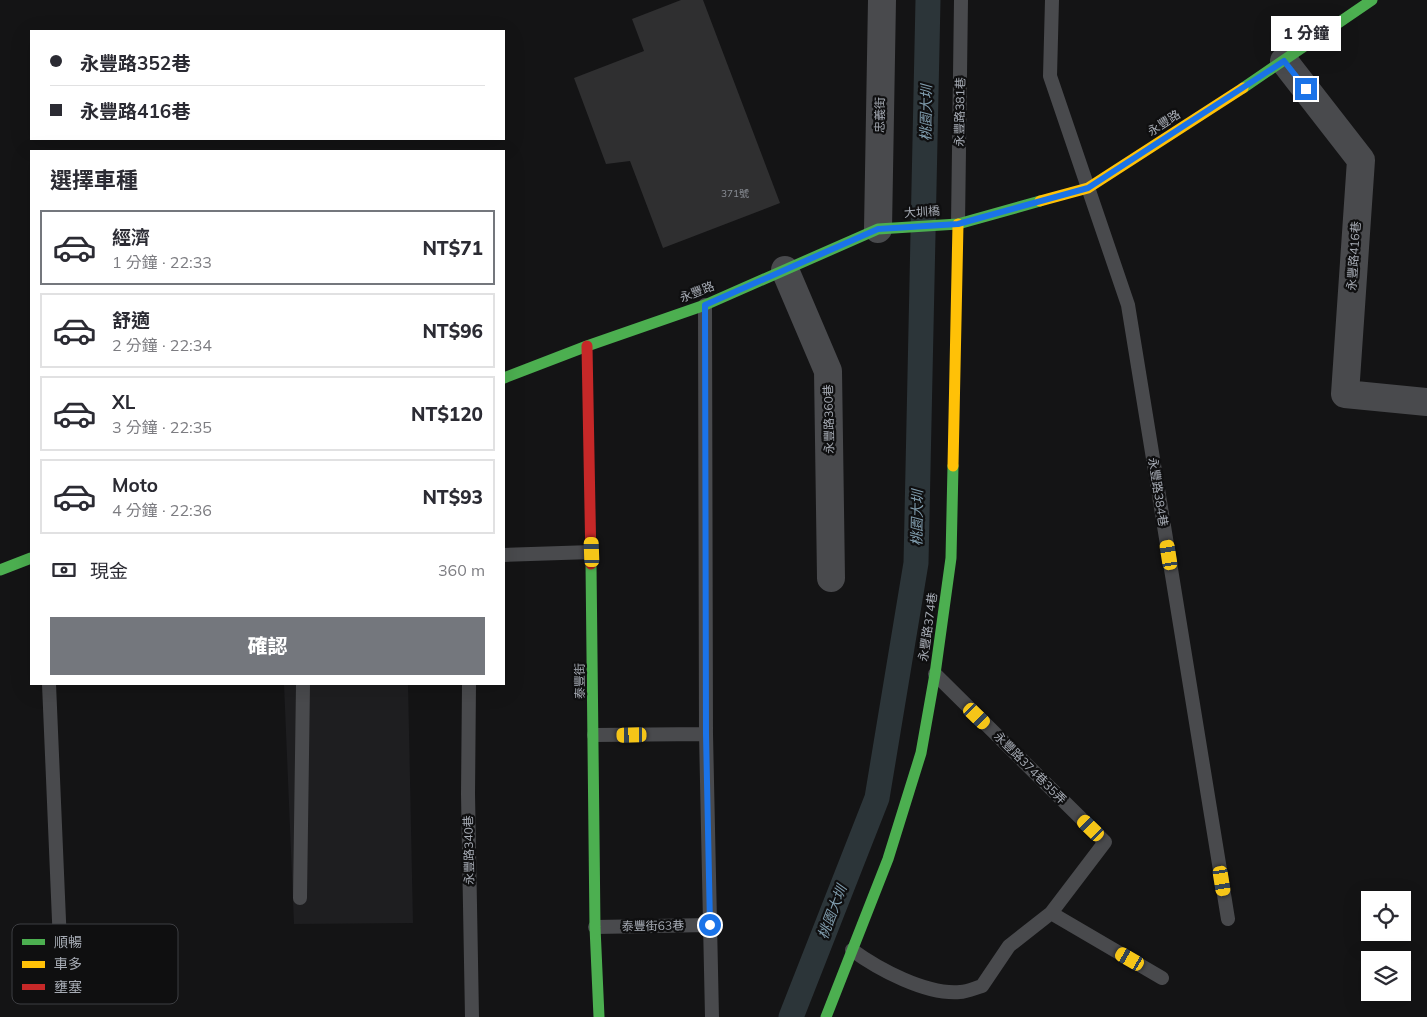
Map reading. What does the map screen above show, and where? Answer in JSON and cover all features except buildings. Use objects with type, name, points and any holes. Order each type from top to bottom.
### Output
[{"type":"street","name":"忠義街","points":[[882,0],[887,229]]},
{"type":"street","name":"永豐路","points":[[954,224],[1088,188],[1284,61],[1372,0]]},
{"type":"street","name":"永豐路416巷","points":[[1284,61],[1361,160],[1345,394],[1427,402]]},
{"type":"street","name":"大圳橋","points":[[887,229],[954,224]]},
{"type":"street","name":"永豐路374巷","points":[[826,1017],[888,859],[921,753],[935,674],[952,558],[954,224]]},
{"type":"street","name":"永豐路","points":[[505,378],[586,346],[705,305],[887,229]]},
{"type":"street","name":"永豐路360巷","points":[[785,270],[828,371],[831,578]]},
{"type":"street","name":"泰豐街","points":[[586,346],[592,552],[595,928],[599,1017]]},
{"type":"street","points":[[0,570],[30,558]]},
{"type":"lane","name":"永豐路381巷","points":[[954,224],[961,0]]},
{"type":"lane","name":"永豐路384巷","points":[[1052,0],[1050,76],[1128,305],[1228,920]]},
{"type":"lane","points":[[705,305],[706,734],[712,1017]]},
{"type":"lane","points":[[505,555],[592,552]]},
{"type":"lane","name":"永豐路374巷35弄","points":[[852,950],[874,966],[930,989],[960,992],[982,986],[1009,946],[1051,913],[1105,842],[935,674]]},
{"type":"lane","points":[[49,685],[59,924]]},
{"type":"lane","points":[[300,898],[303,685]]},
{"type":"lane","name":"永豐路340巷","points":[[469,685],[468,794],[472,1017]]},
{"type":"lane","points":[[594,735],[706,734]]},
{"type":"lane","points":[[1051,913],[1162,978]]},
{"type":"lane","name":"泰豐街63巷","points":[[595,928],[710,925]]},
{"type":"shaded area","points":[[284,685],[408,685],[413,923],[294,924]]},
{"type":"waterway","name":"桃園大圳","points":[[791,1017],[877,798],[916,563],[928,0]]},
{"type":"traffic: fast","points":[[1243,88],[1372,0]]},
{"type":"traffic: fast","points":[[505,378],[587,346],[705,305],[878,229],[958,224],[1040,201]]},
{"type":"traffic: fast","points":[[826,1017],[888,859],[921,753],[935,674],[951,558],[953,466]]},
{"type":"traffic: fast","points":[[0,570],[30,558]]},
{"type":"traffic: fast","points":[[591,564],[595,927],[599,1017]]},
{"type":"traffic: slow","points":[[1040,201],[1088,188],[1243,88]]},
{"type":"traffic: slow","points":[[953,466],[958,224]]},
{"type":"traffic: jam","points":[[587,346],[591,564]]},
{"type":"route","points":[[710,925],[706,734],[705,305],[878,229],[958,224],[1088,188],[1284,61],[1306,89]]}]
